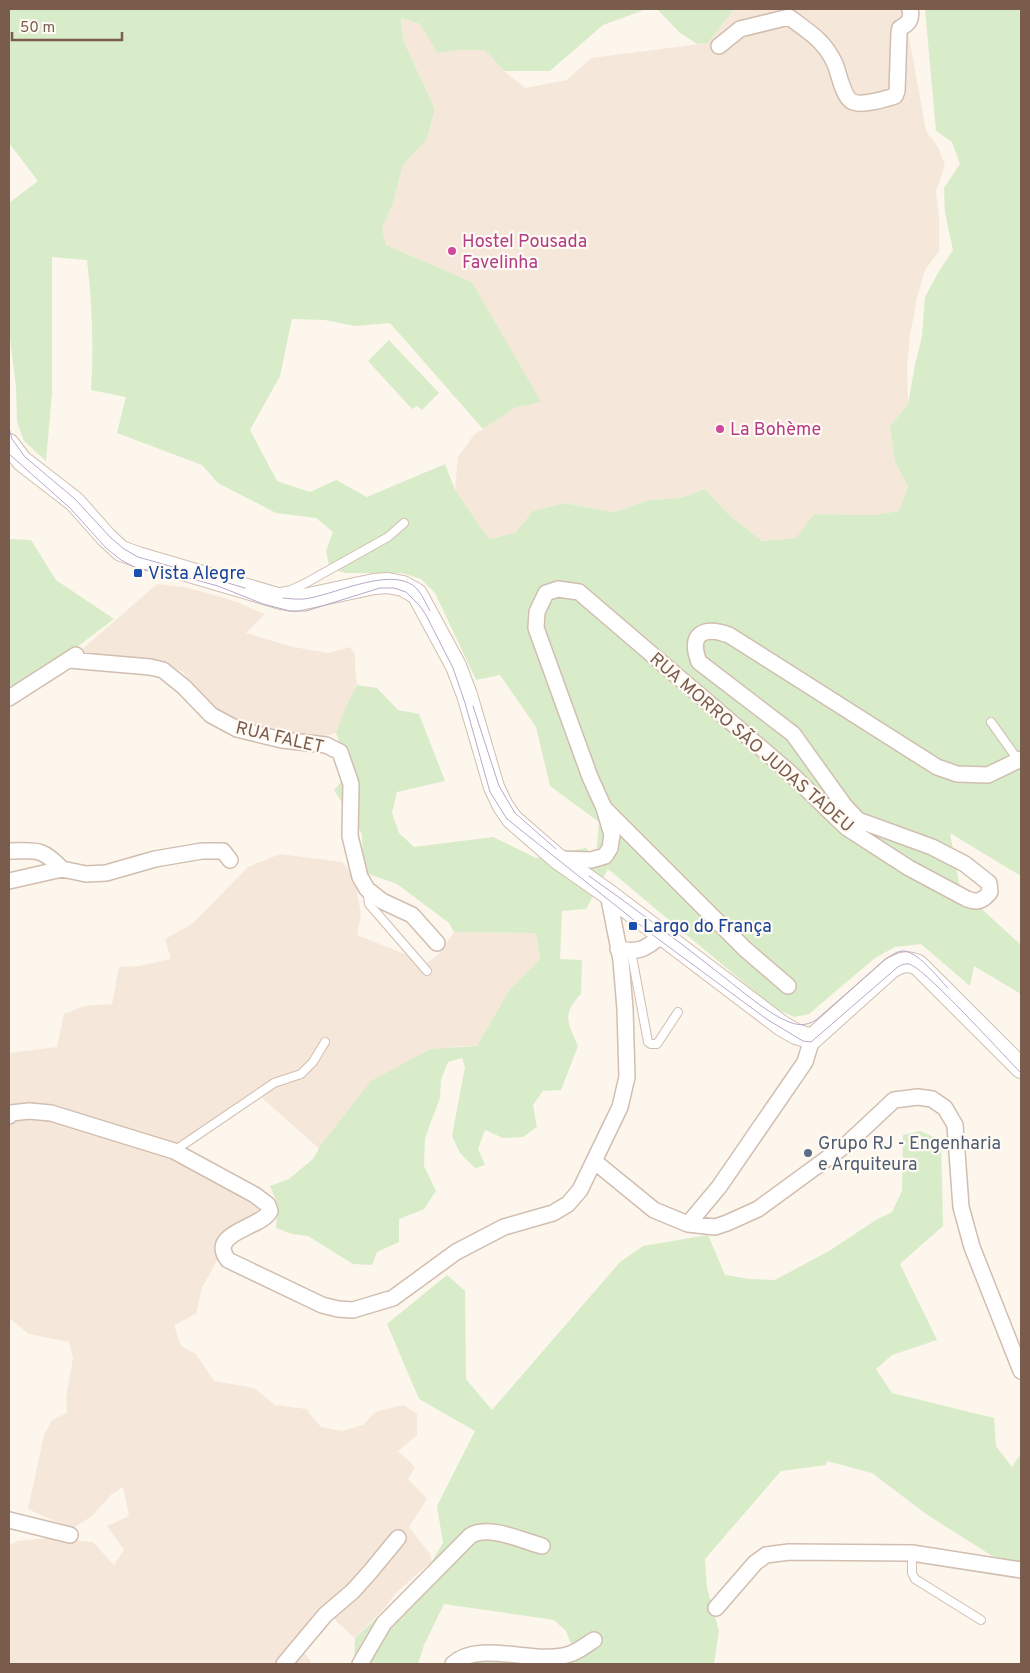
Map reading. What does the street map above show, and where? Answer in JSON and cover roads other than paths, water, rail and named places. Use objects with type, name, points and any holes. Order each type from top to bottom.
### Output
[{"type":"street","points":[[719,46],[740,29],[789,17],[825,45],[835,64],[847,98],[854,102],[876,101],[895,96],[897,91],[899,33],[900,28],[906,26],[910,20],[910,9]]},
{"type":"street","points":[[9,444],[22,461],[74,502],[121,551],[261,595],[295,601],[374,584],[388,583],[403,586],[418,594],[456,666],[467,695],[494,787],[512,819],[558,859],[608,894],[769,1017],[796,1034],[812,1039]]},
{"type":"street","name":"RUA MORRO SÃO JUDAS TADEU","points":[[558,859],[591,860],[605,856],[610,848],[612,835],[604,808],[590,776],[536,628],[537,612],[546,593],[558,589],[579,592],[788,771],[847,828],[909,868],[967,900],[974,902],[984,900],[990,892],[989,883],[965,864],[932,847],[858,820],[844,805],[793,734],[699,662],[695,645],[698,637],[704,632],[715,630],[729,635],[937,767],[957,774],[988,774],[1020,760]]},
{"type":"street","name":"RUA FALET","points":[[9,698],[72,657],[150,667],[163,670],[184,687],[211,715],[237,729],[282,740],[326,745],[340,752],[351,784],[350,836],[360,877],[367,889]]},
{"type":"street","points":[[604,808],[745,948],[788,986]]},
{"type":"street","points":[[9,851],[39,851],[50,856],[62,869]]},
{"type":"street","points":[[9,881],[62,869],[86,874],[106,873],[155,859],[202,851],[223,851],[230,860]]},
{"type":"street","points":[[367,889],[382,901],[412,915],[437,943]]},
{"type":"street","points":[[9,1116],[11,1113],[29,1111],[52,1113],[174,1151],[255,1195],[268,1205],[270,1211],[264,1220],[254,1223],[227,1240],[222,1248],[222,1253],[228,1260],[322,1305],[338,1309],[353,1310],[393,1298],[456,1252],[504,1227],[552,1213],[568,1204],[580,1190],[620,1106],[627,1077],[624,950],[608,894]]},
{"type":"street","points":[[624,950],[648,947],[661,936]]},
{"type":"street","points":[[688,1224],[719,1187],[799,1070],[804,1062],[812,1039],[891,968],[903,961],[918,965],[1021,1068]]},
{"type":"street","points":[[594,1161],[654,1210],[688,1224],[715,1227],[758,1209],[847,1144],[894,1100],[918,1097],[932,1099],[945,1108],[955,1125],[961,1207],[972,1247],[1021,1371]]},
{"type":"street","points":[[9,1520],[70,1535]]},
{"type":"street","points":[[360,1664],[384,1623],[470,1536],[481,1531],[501,1534],[542,1546]]},
{"type":"street","points":[[284,1664],[325,1614],[353,1591],[398,1538]]},
{"type":"street","points":[[716,1608],[755,1563],[766,1555],[789,1552],[912,1553],[1021,1570]]},
{"type":"street","points":[[453,1664],[458,1659],[467,1655],[502,1654],[537,1657],[570,1654],[594,1640]]},
{"type":"lane","points":[[261,595],[292,590],[304,584],[388,537],[404,523]]},
{"type":"lane","points":[[991,722],[1020,760]]},
{"type":"lane","points":[[367,889],[369,904],[427,971]]},
{"type":"lane","points":[[624,950],[648,1042],[657,1044],[678,1012]]},
{"type":"lane","points":[[174,1151],[274,1083],[301,1074],[313,1062],[325,1042]]},
{"type":"lane","points":[[912,1553],[912,1573],[915,1579],[981,1620]]},
{"type":"tram line","points":[[9,428],[12,439],[25,457],[75,499],[111,538],[124,549],[138,557],[173,567]]},
{"type":"tram line","points":[[9,454],[70,508],[106,548],[121,560],[138,569],[170,573],[218,586],[263,604],[290,611],[306,611],[380,588],[394,588],[406,592],[426,615],[453,668],[490,792],[507,819],[654,936],[768,1020],[803,1041],[811,1042],[895,969],[909,964],[931,980],[1021,1073]]},
{"type":"tram line","points":[[283,598],[307,599],[367,582],[396,580],[408,583],[418,590],[430,611]]},
{"type":"tram line","points":[[221,581],[245,588]]},
{"type":"tram line","points":[[473,706],[499,786],[515,813],[556,849]]},
{"type":"tram line","points":[[589,876],[653,922],[760,1005],[791,1023],[805,1024],[816,1020],[887,958],[900,951],[908,952],[920,959],[948,988]]},
{"type":"place","name":"Hostel Pousada Favelinha","points":[[452,251]]},
{"type":"place","name":"La Bohème","points":[[720,429]]},
{"type":"place","name":"Vista Alegre","points":[[138,573]]},
{"type":"place","name":"Largo do França","points":[[633,926]]},
{"type":"place","name":"Grupo RJ - Engenharia e Arquiteura","points":[[808,1153]]}]
